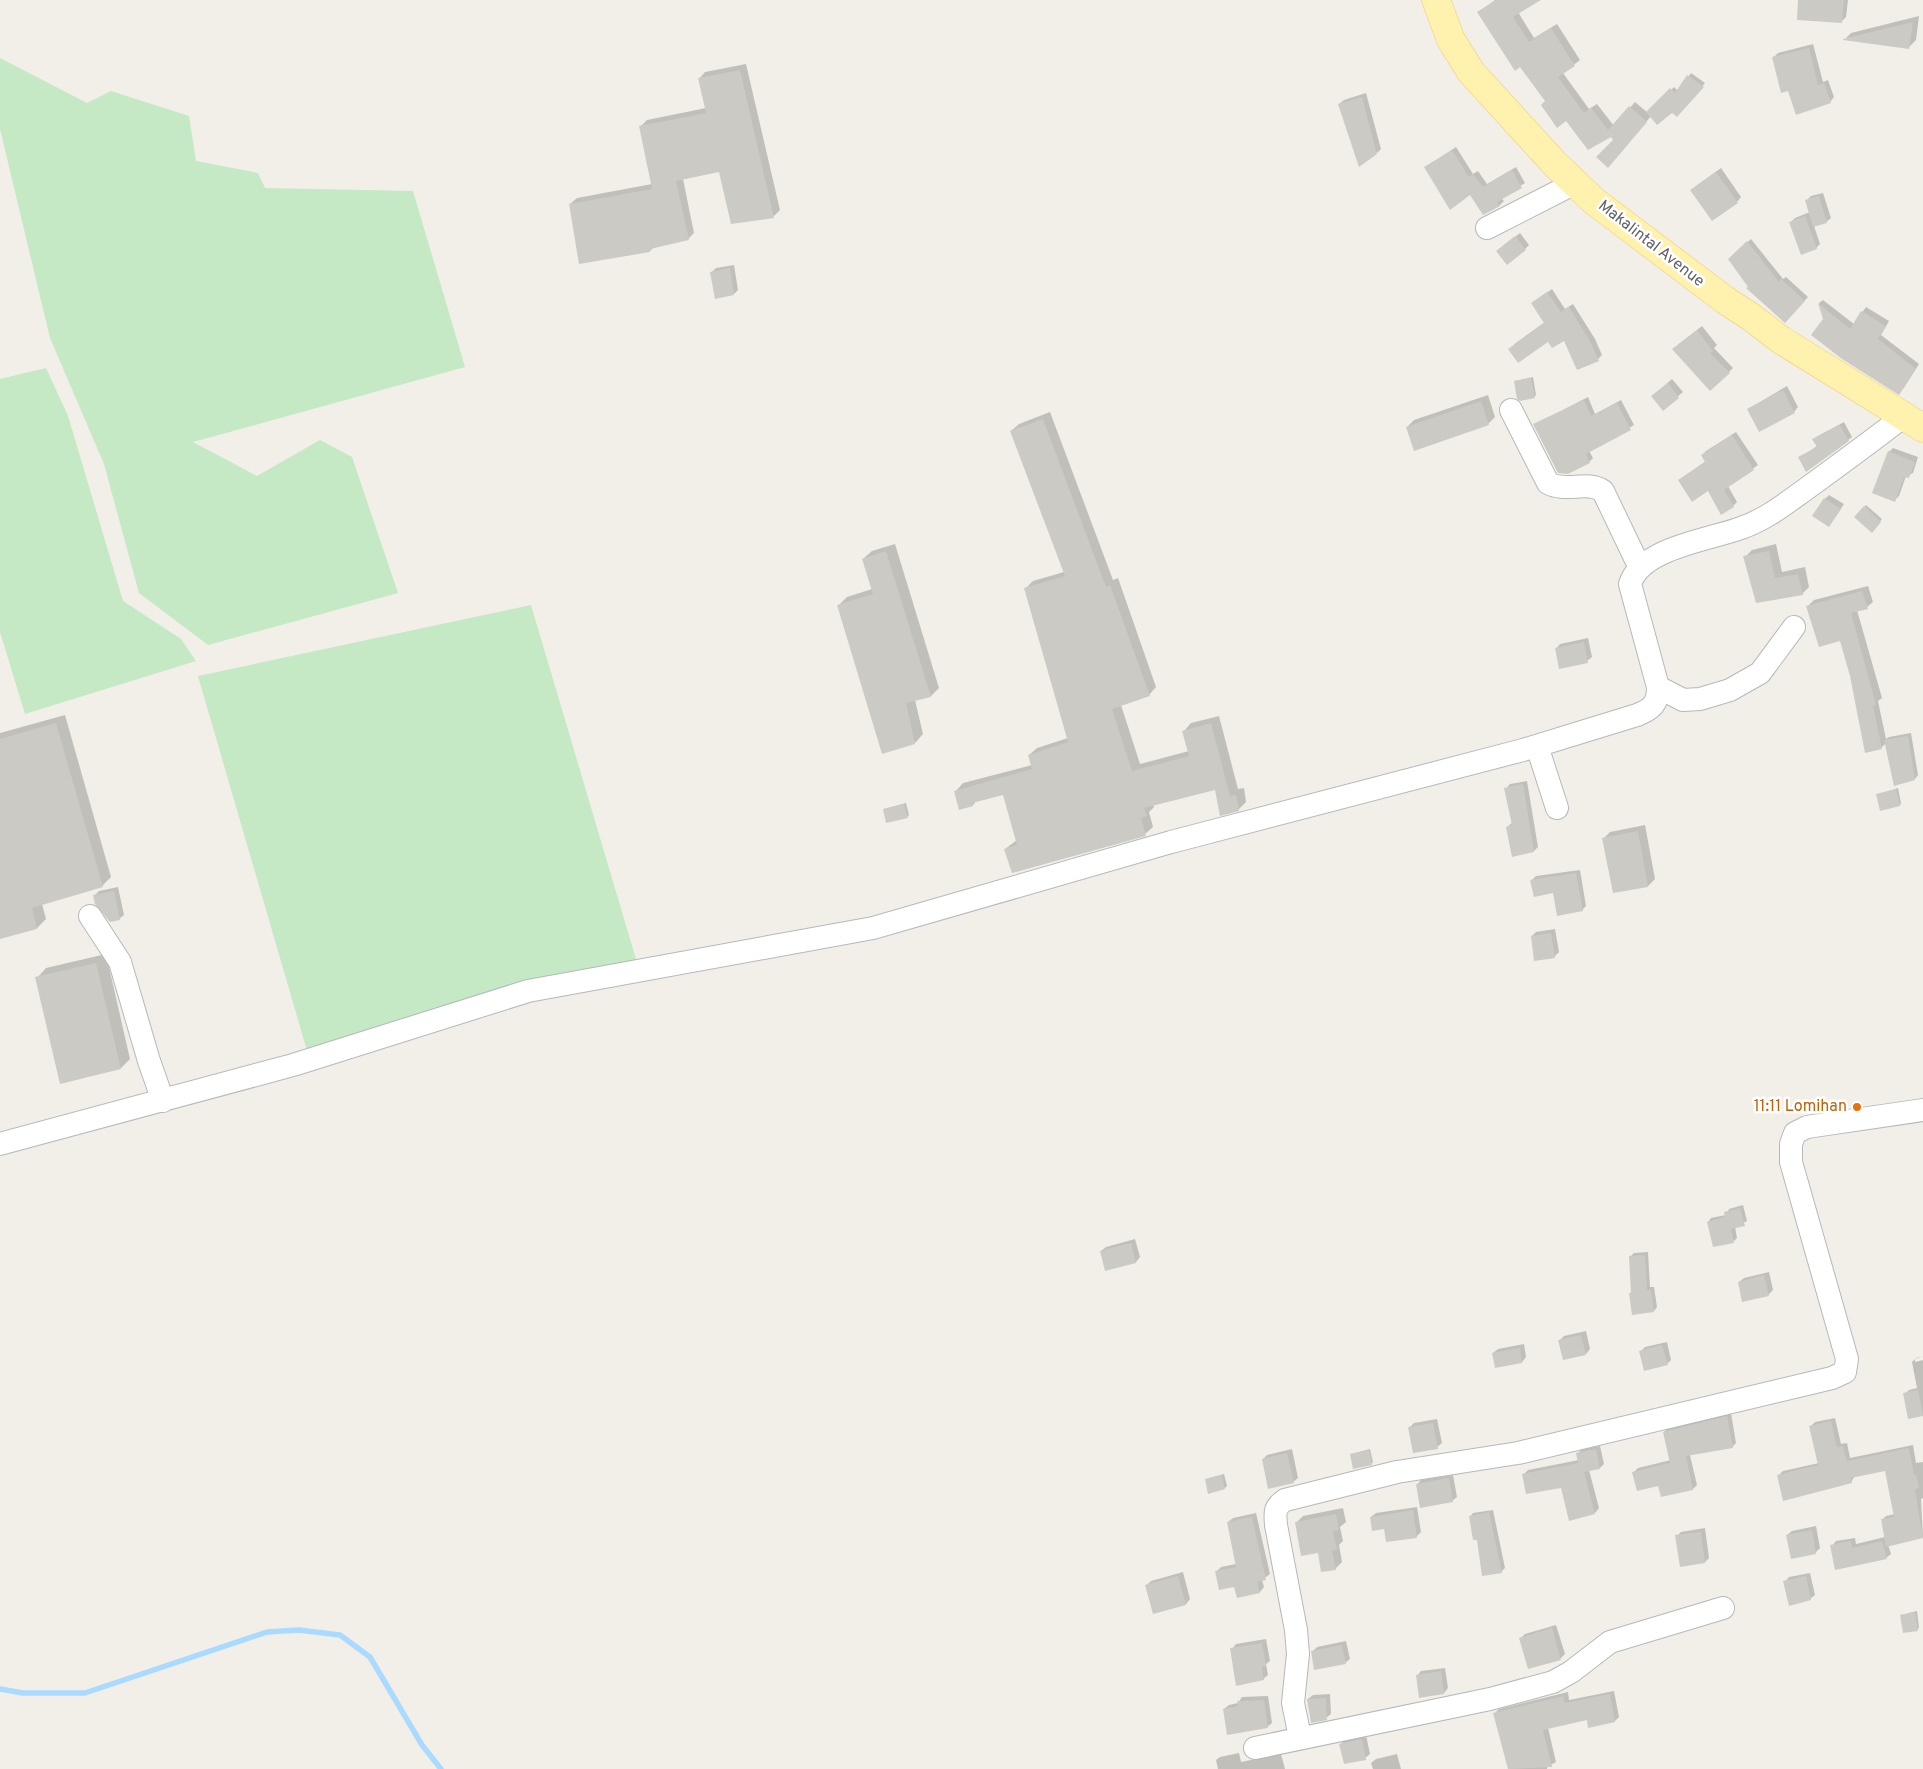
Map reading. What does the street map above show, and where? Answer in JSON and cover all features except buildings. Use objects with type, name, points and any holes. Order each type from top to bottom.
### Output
[{"type":"main road","name":"Makalintal Avenue","points":[[1436,0],[1451,40],[1471,72],[1575,183],[1724,300],[1751,317],[1781,340],[1913,422]]},
{"type":"street","points":[[1486,228],[1575,183]]},
{"type":"street","points":[[1512,410],[1548,483],[1556,488],[1596,486],[1603,491],[1639,566]]},
{"type":"street","points":[[0,1144],[293,1065],[528,991],[873,928],[1171,842],[1537,746],[1651,709],[1658,699],[1658,687],[1630,584],[1639,566],[1674,548],[1742,528],[1771,514],[1849,459],[1913,422]]},
{"type":"street","points":[[1658,687],[1684,700],[1700,699],[1730,690],[1760,672],[1794,627]]},
{"type":"street","points":[[1537,746],[1557,808]]},
{"type":"street","points":[[90,916],[120,962],[149,1061],[163,1101]]},
{"type":"street","points":[[1300,1737],[1292,1702],[1298,1654],[1296,1630],[1276,1525],[1275,1513],[1278,1504],[1284,1500],[1397,1472],[1518,1453],[1832,1378],[1845,1372],[1847,1359],[1791,1162],[1791,1144],[1795,1132],[1808,1127],[1923,1110]]},
{"type":"street","points":[[1255,1748],[1300,1737],[1490,1699],[1554,1682],[1610,1642],[1723,1608]]},
{"type":"green space","points":[[0,58],[87,103],[111,91],[189,116],[196,161],[258,173],[265,188],[413,191],[465,367],[193,442],[257,476],[320,440],[352,457],[398,593],[208,645],[139,593],[104,464],[50,338],[0,129]]},
{"type":"green space","points":[[46,368],[68,416],[123,601],[181,639],[196,661],[25,714],[0,632],[0,379]]},
{"type":"green space","points":[[531,605],[638,966],[312,1068],[198,676]]},
{"type":"waterway","points":[[0,1689],[23,1693],[85,1693],[267,1632],[299,1630],[340,1635],[370,1657],[422,1745],[441,1769]]},
{"type":"place","name":"11:11 Lomihan","points":[[1857,1107]]}]
